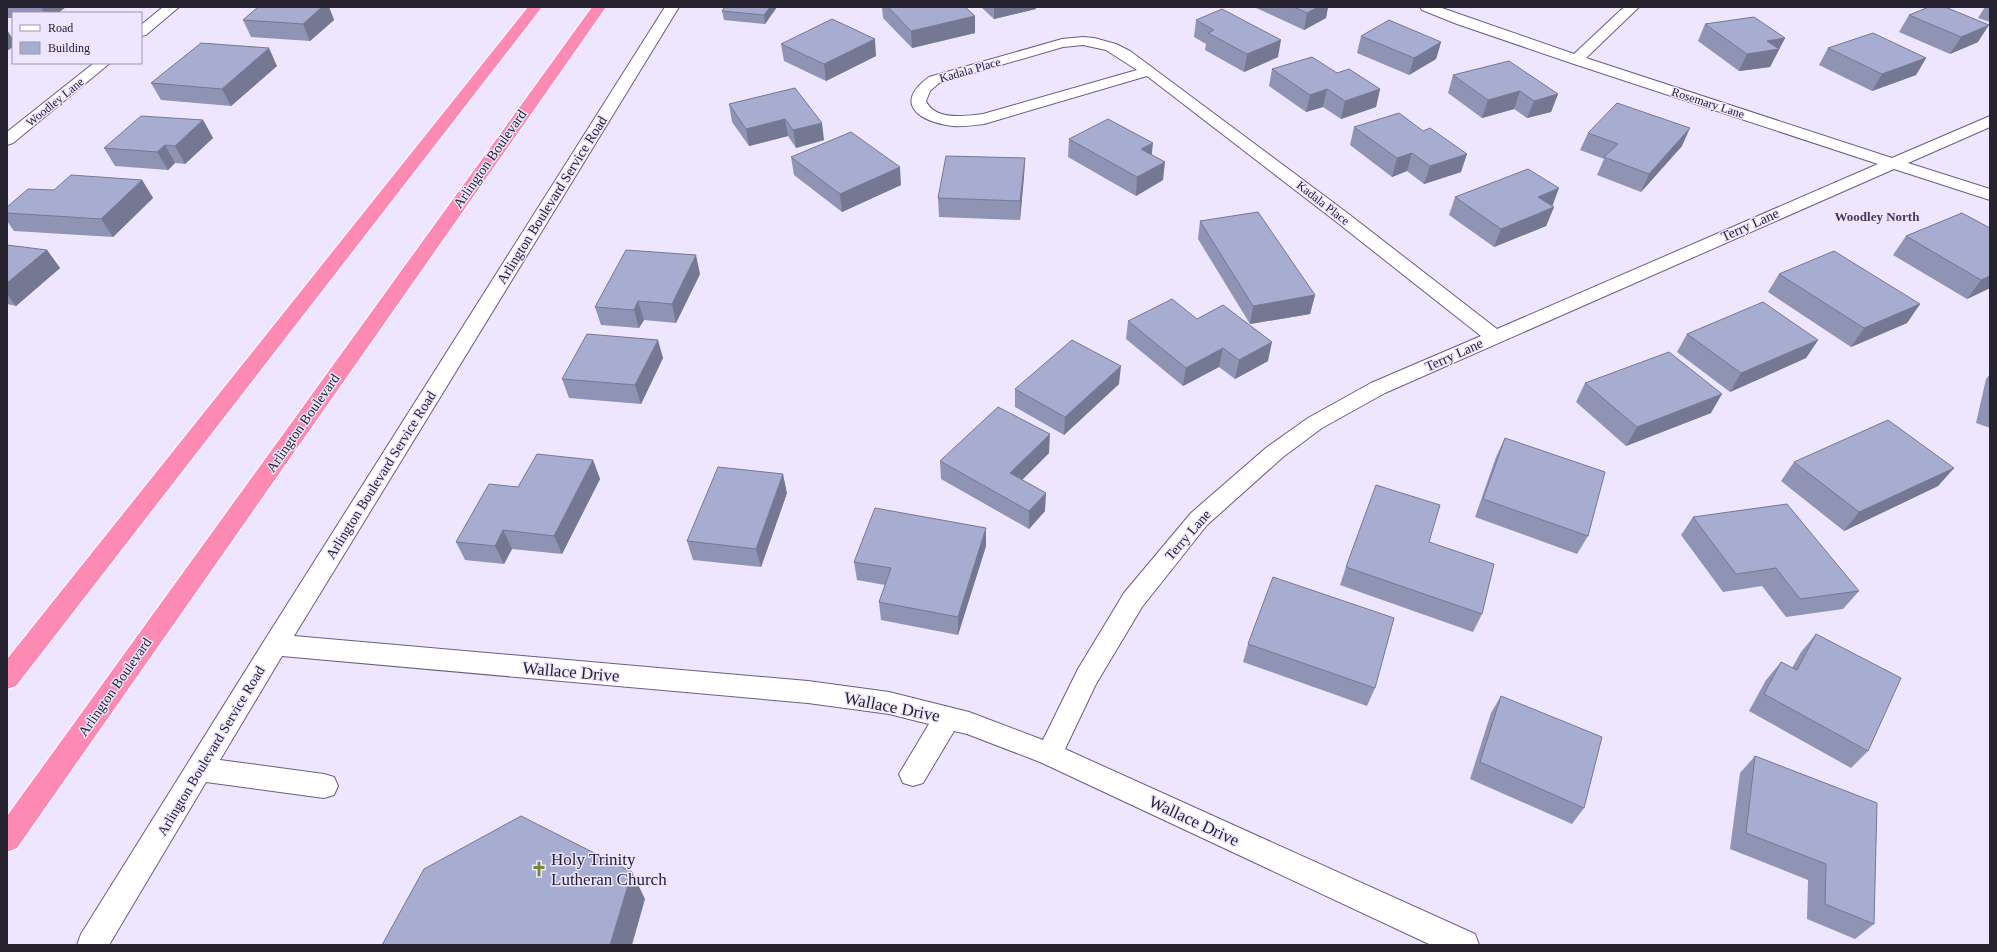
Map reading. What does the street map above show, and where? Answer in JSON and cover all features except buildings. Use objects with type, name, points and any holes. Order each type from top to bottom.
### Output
[{"type":"highway","points":[[7,678],[534,7]]},
{"type":"highway","name":"Arlington Boulevard","points":[[7,840],[598,7]]},
{"type":"street","points":[[142,31],[172,7]]},
{"type":"street","name":"Arlington Boulevard Service Road","points":[[92,945],[275,645],[672,7]]},
{"type":"street","name":"Rosemary Lane","points":[[1427,7],[1462,21],[1576,60],[1990,195]]},
{"type":"street","points":[[1576,60],[1632,7]]},
{"type":"street","name":"Kadala Place","points":[[1149,71],[969,121],[938,118],[922,109],[918,101],[918,93],[924,86],[934,80],[1062,43],[1104,43],[1117,48],[1149,71],[1334,211],[1495,337]]},
{"type":"street","name":"Woodley Lane","points":[[7,140],[102,64]]},
{"type":"street","name":"Terry Lane","points":[[1049,754],[1087,677],[1133,600],[1199,519],[1275,452],[1315,423],[1378,388],[1990,121]]},
{"type":"street","name":"Wallace Drive","points":[[275,645],[808,692],[889,703],[969,724],[1049,754],[1464,945]]},
{"type":"street","points":[[913,774],[946,718]]},
{"type":"street","points":[[199,769],[324,786]]},
{"type":"place","name":"Holy Trinity Lutheran Church","points":[[539,869]]},
{"type":"district","name":"Woodley North","points":[[1877,216]]}]
